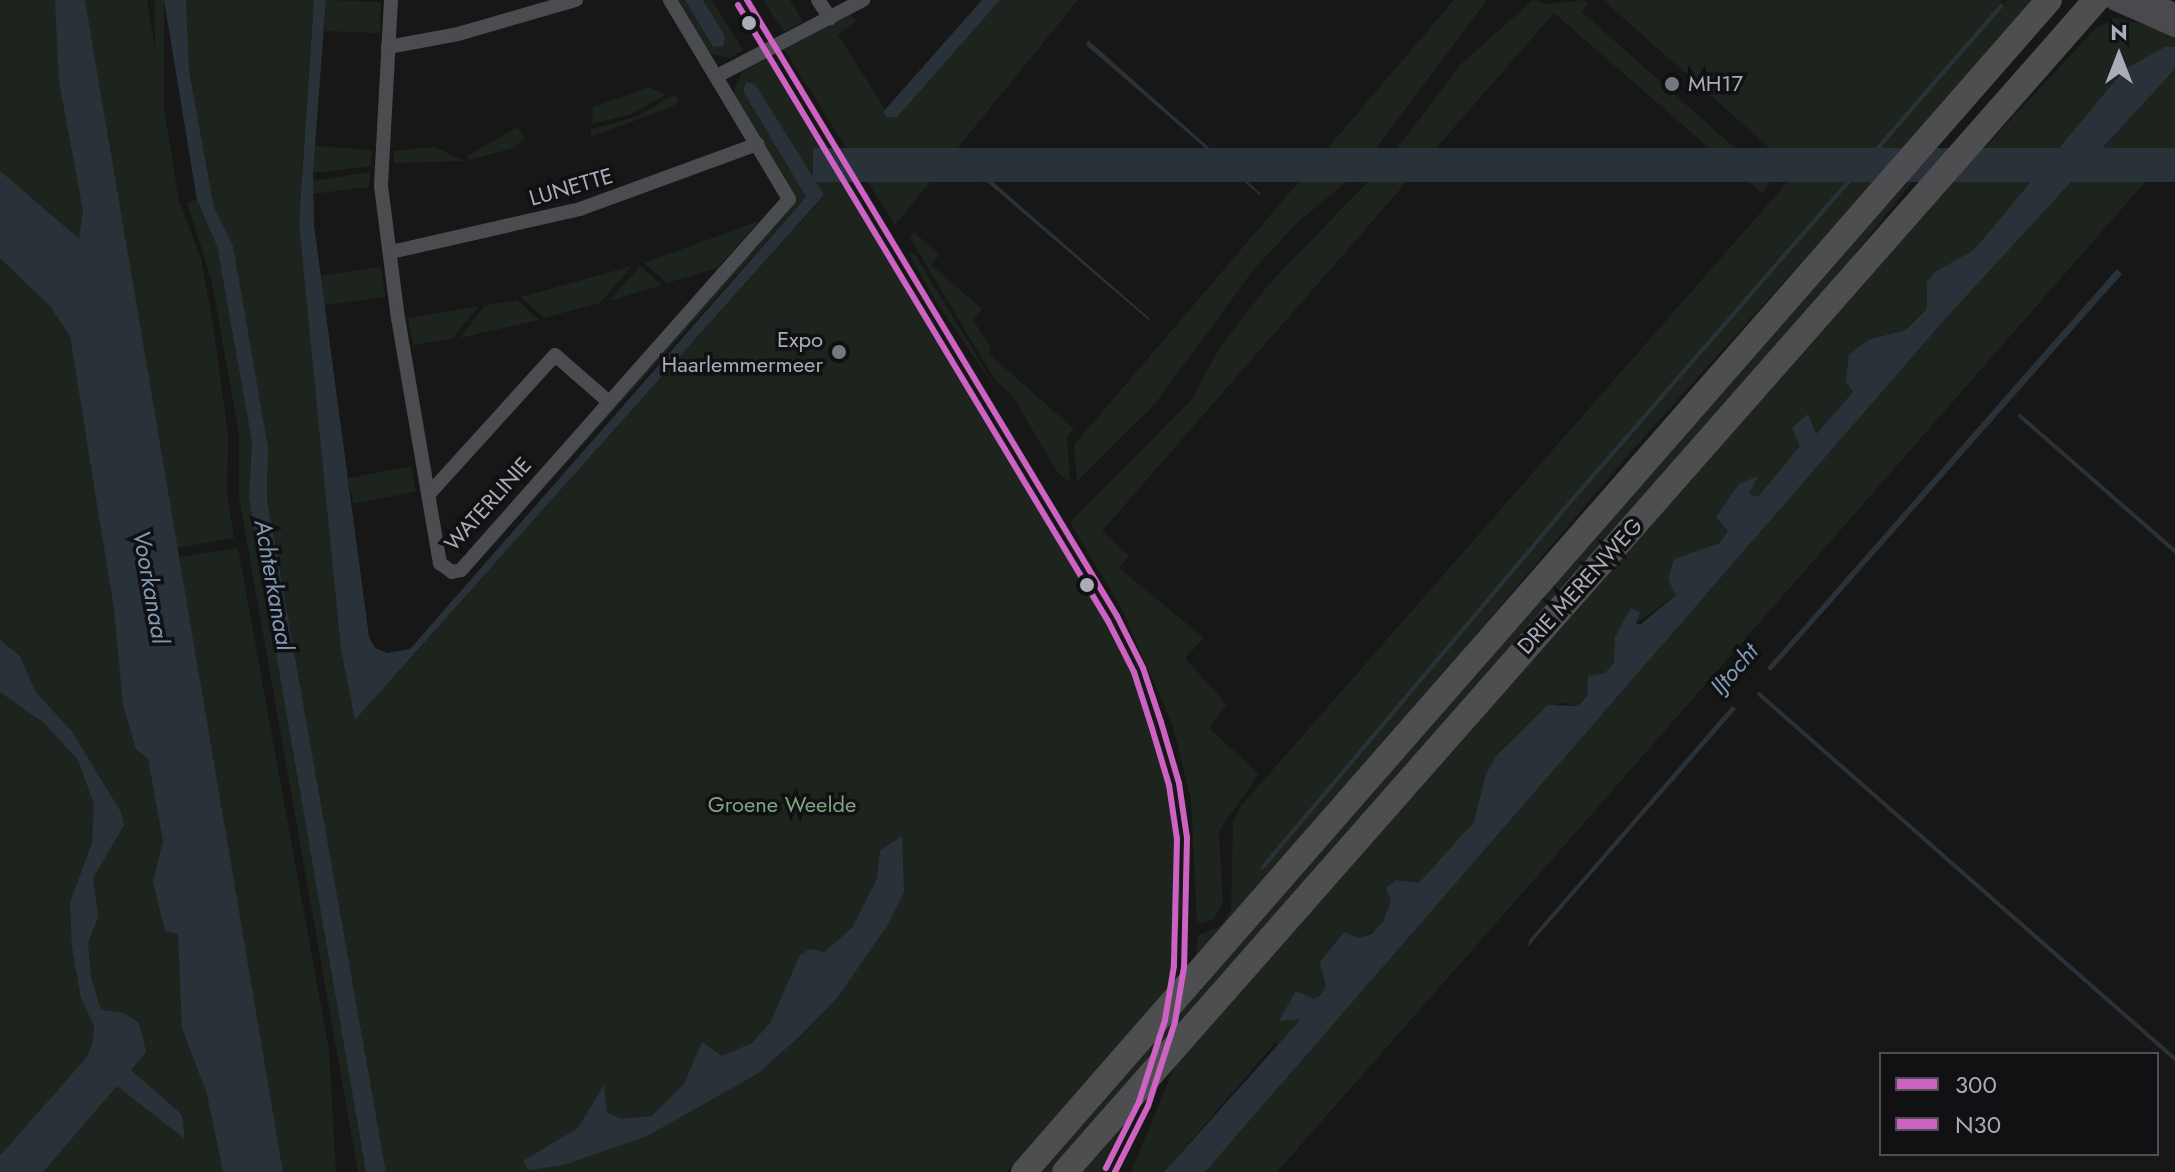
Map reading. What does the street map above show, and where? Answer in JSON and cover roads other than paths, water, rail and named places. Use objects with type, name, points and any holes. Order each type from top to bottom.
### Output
[{"type":"highway","name":"DRIE MERENWEG","points":[[1024,1172],[2049,0]]},
{"type":"highway","name":"DRIE MERENWEG","points":[[1065,1172],[2096,0]]},
{"type":"street","name":"WATERLINIE","points":[[391,0],[381,168],[428,495],[440,563],[452,572],[461,570],[789,199],[670,0]]},
{"type":"street","points":[[388,47],[458,34],[576,0]]},
{"type":"street","points":[[818,0],[830,18]]},
{"type":"street","points":[[717,76],[863,0]]},
{"type":"street","points":[[2114,0],[2175,27]]},
{"type":"street","points":[[2148,0],[2175,14]]},
{"type":"street","name":"LUNETTE","points":[[391,252],[580,209],[758,144]]},
{"type":"street","points":[[428,495],[555,355],[608,401]]},
{"type":"water","name":"Voorkanaal","points":[[55,0],[85,0],[283,1172],[223,1172],[207,1094],[182,1028],[178,934],[165,931],[153,882],[163,841],[148,759],[136,749],[123,704],[114,609],[70,336],[50,306],[0,258],[0,171],[79,239],[83,210],[59,82]]},
{"type":"water","name":"Achterkanaal","points":[[164,0],[186,0],[189,70],[214,208],[233,246],[268,448],[267,499],[386,1172],[366,1172],[249,498],[252,442],[217,246],[197,200]]},
{"type":"water","points":[[314,0],[326,0],[313,173],[314,225],[369,637],[375,648],[387,653],[410,649],[806,197],[743,91],[746,82],[755,84],[824,195],[355,720],[341,650],[299,223]]},
{"type":"water","points":[[685,0],[703,0],[725,36],[723,46],[713,47]]},
{"type":"water","points":[[982,0],[1000,0],[897,117],[886,117],[883,112]]},
{"type":"water","points":[[1088,40],[1260,193],[1261,196],[1086,45]]},
{"type":"water","points":[[2165,47],[2175,47],[2175,69],[1946,318],[1205,1172],[1164,1172],[1301,1019],[1279,1021],[1296,991],[1314,999],[1321,995],[1326,987],[1320,962],[1344,932],[1359,938],[1371,934],[1383,922],[1391,901],[1386,888],[1396,880],[1419,883],[1474,822],[1486,774],[1497,755],[1548,705],[1578,706],[1587,696],[1588,676],[1605,673],[1614,663],[1615,637],[1631,608],[1640,612],[1636,624],[1641,624],[1676,595],[1668,579],[1674,559],[1720,543],[1728,531],[1716,517],[1739,484],[1758,476],[1749,494],[1758,497],[1800,446],[1792,428],[1808,414],[1816,434],[1853,392],[1846,381],[1849,355],[1868,340],[1906,330],[1927,309],[1927,282],[1935,272],[1974,250],[2125,69]]},
{"type":"water","points":[[813,148],[2175,148],[2175,182],[813,182]]},
{"type":"water","points":[[976,167],[1149,318],[1150,321],[975,172]]},
{"type":"water","points":[[2117,269],[2122,274],[1771,671],[1767,668]]},
{"type":"water","points":[[0,640],[20,656],[35,691],[72,732],[121,812],[124,825],[93,878],[98,917],[88,943],[91,978],[101,1010],[124,1013],[139,1023],[146,1052],[131,1070],[182,1115],[185,1139],[117,1086],[43,1172],[0,1172],[0,1156],[87,1057],[93,1041],[94,1026],[81,998],[72,947],[70,903],[92,843],[94,804],[78,760],[44,723],[0,692]]},
{"type":"water","points":[[1732,706],[1736,709],[1527,948],[1530,939]]},
{"type":"water","points":[[902,836],[904,891],[889,923],[837,998],[800,1036],[757,1074],[647,1136],[564,1165],[528,1170],[523,1161],[578,1128],[604,1085],[607,1113],[621,1119],[652,1116],[684,1084],[702,1042],[722,1056],[752,1043],[770,1023],[800,955],[810,949],[824,952],[852,928],[877,879],[880,851]]},
{"type":"waterway","points":[[1263,867],[1559,515],[2001,6]]},
{"type":"waterway","points":[[2020,416],[2175,551]]},
{"type":"waterway","points":[[1759,694],[2175,1059]]},
{"type":"place","name":"MH17","points":[[1672,84]]},
{"type":"place","name":"Expo Haarlemmermeer","points":[[839,352]]},
{"type":"water label","name":"IJtocht","points":[[1734,669]]},
{"type":"park label","name":"Groene Weelde","points":[[782,805]]}]
